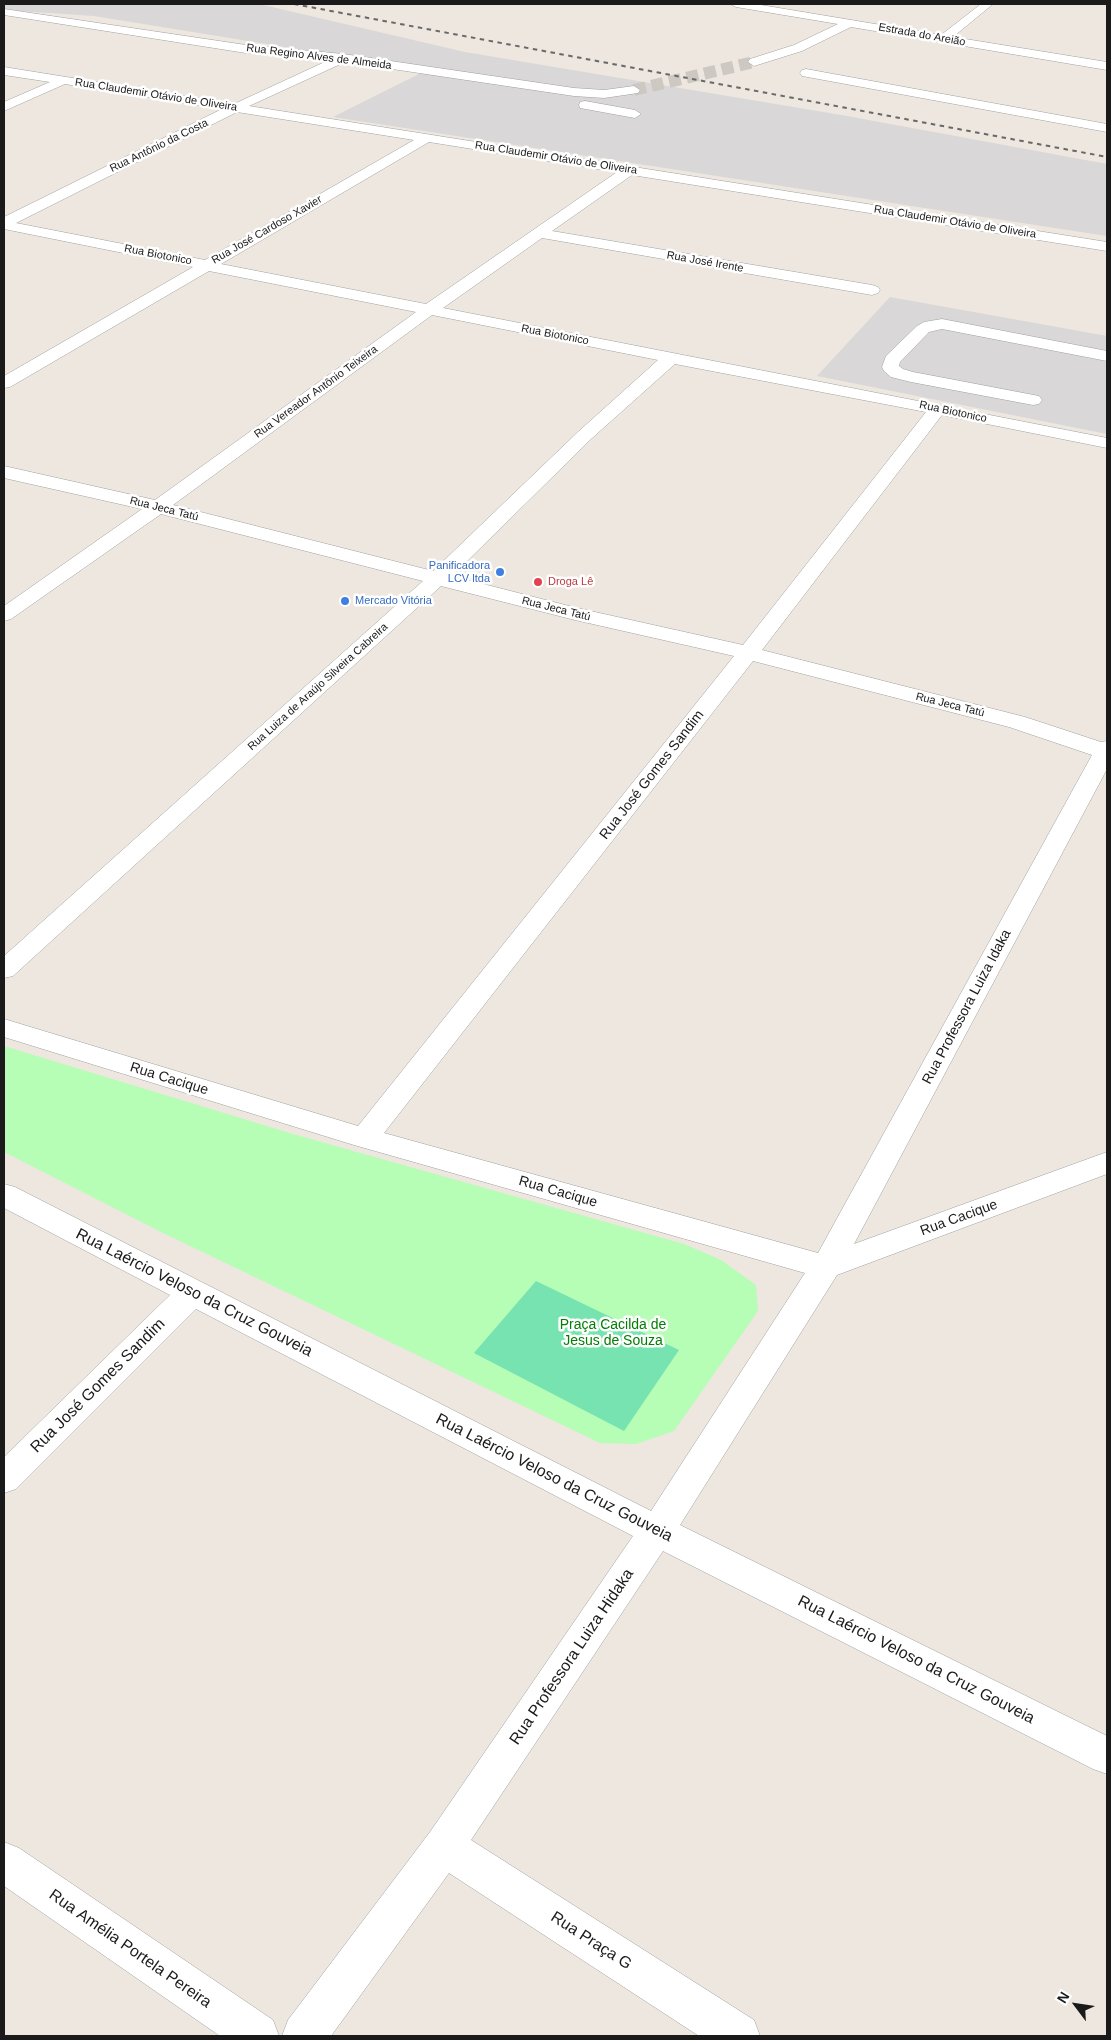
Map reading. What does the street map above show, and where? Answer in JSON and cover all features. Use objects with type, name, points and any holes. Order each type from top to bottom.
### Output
[{"type":"street","name":"Estrada do Areião","points":[[736,4],[1107,66]]},
{"type":"street","points":[[944,39],[988,4]]},
{"type":"street","points":[[802,15],[814,8]]},
{"type":"street","name":"Rua Regino Alves de Almeida","points":[[5,12],[246,49],[591,94],[634,90]]},
{"type":"street","points":[[754,62],[798,48],[850,23]]},
{"type":"street","points":[[1089,63],[1101,52]]},
{"type":"street","points":[[340,60],[635,114]]},
{"type":"street","name":"Rua Antônio da Costa","points":[[4,224],[236,107],[340,60]]},
{"type":"street","name":"Rua Claudemir Otávio de Oliveira","points":[[4,71],[1107,246]]},
{"type":"street","points":[[806,73],[1107,128]]},
{"type":"street","points":[[4,107],[63,81]]},
{"type":"street","name":"Rua José Cardoso Xavier","points":[[4,383],[427,138]]},
{"type":"street","name":"Rua Vereador Antônio Teixeira","points":[[4,615],[158,508],[429,310],[630,170]]},
{"type":"street","name":"Rua Biotonico","points":[[4,224],[429,310],[1107,443]]},
{"type":"street","name":"Rua José Irente","points":[[538,233],[872,290]]},
{"type":"street","points":[[1033,400],[911,377],[897,373],[890,367],[892,360],[923,329],[930,325],[942,324],[1107,356]]},
{"type":"street","name":"Rua Luiza de Araújo Silveira Cabreira","points":[[4,970],[437,579],[585,435],[671,358]]},
{"type":"street","name":"Rua José Gomes Sandim","points":[[364,1138],[748,653],[937,409]]},
{"type":"street","name":"Rua Jeca Tatú","points":[[4,472],[158,508],[575,614],[748,653],[1017,722],[1107,750]]},
{"type":"street","name":"Rua Professora Luiza Idaka","points":[[826,1267],[1107,750]]},
{"type":"street","name":"Rua Cacique","points":[[4,1028],[364,1138],[826,1267],[1107,1163]]},
{"type":"street","name":"Rua Laércio Veloso da Cruz Gouveia","points":[[4,1195],[657,1531],[1107,1756]]},
{"type":"street","name":"Rua Professora Luiza Hidaka","points":[[304,2036],[444,1846],[657,1531],[826,1267]]},
{"type":"street","name":"Rua José Gomes Sandim","points":[[4,1479],[192,1293]]},
{"type":"street","name":"Rua Praça G","points":[[444,1846],[738,2036]]},
{"type":"street","name":"Rua Amélia Portela Pereira","points":[[4,1862],[257,2036]]},
{"type":"shaded area","points":[[4,4],[259,4],[465,52],[847,116],[1107,164],[1107,236],[333,117],[427,70],[94,16],[4,10]]},
{"type":"shaded area","points":[[890,297],[1107,336],[1107,434],[817,376]]},
{"type":"green space","name":"Praça Cacilda de Jesus de Souza","points":[[4,1046],[293,1134],[684,1244],[721,1260],[756,1285],[758,1311],[674,1431],[636,1444],[600,1443],[161,1232],[4,1152]]},
{"type":"green space","points":[[536,1281],[679,1350],[624,1431],[474,1353]]},
{"type":"tunnel","points":[[634,90],[754,62]]},
{"type":"railway","points":[[294,4],[1107,157]]},
{"type":"place","name":"Panificadora LCV ltda","points":[[500,572]]},
{"type":"place","name":"Droga Lê","points":[[538,582]]},
{"type":"place","name":"Mercado Vitória","points":[[345,601]]}]
